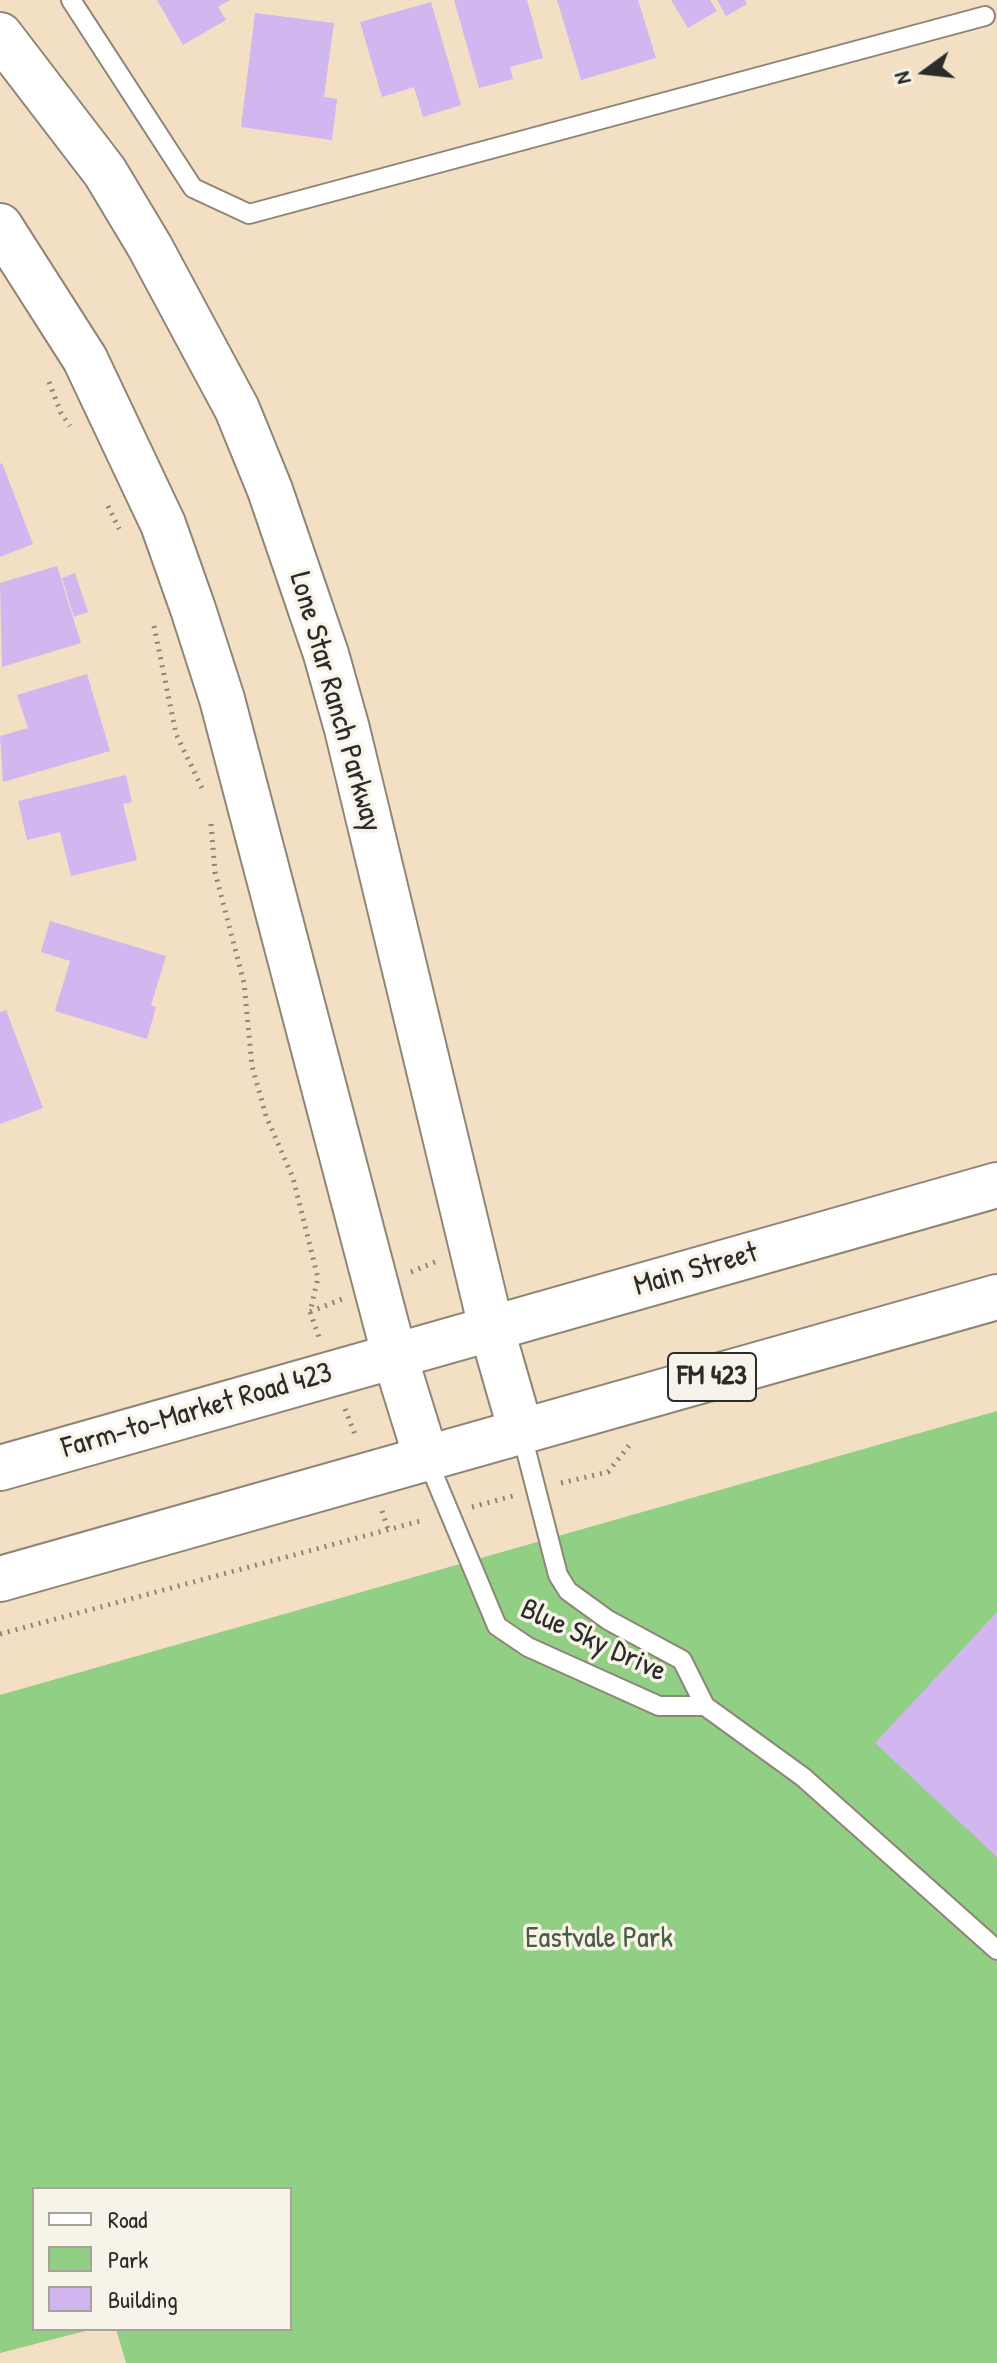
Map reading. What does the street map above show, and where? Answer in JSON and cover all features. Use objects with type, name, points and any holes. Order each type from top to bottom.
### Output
[{"type":"main road","name":"Lone Star Ranch Parkway","points":[[0,35],[105,172],[150,247],[237,409],[270,490],[299,568],[347,729],[491,1327],[521,1431]]},
{"type":"main road","points":[[0,226],[85,359],[163,524],[188,595],[222,699],[394,1354],[426,1457]]},
{"type":"main road","name":"Main Street","points":[[394,1354],[997,1185]]},
{"type":"main road","name":"FM 423","points":[[0,1579],[997,1297]]},
{"type":"main road","name":"Farm-to-Market Road 423","points":[[0,1468],[394,1354]]},
{"type":"lane","points":[[71,0],[193,188],[249,214],[985,16]]},
{"type":"lane","name":"Blue Sky Drive","points":[[521,1431],[558,1575],[568,1591],[608,1620],[682,1660],[705,1706],[803,1777],[997,1950]]},
{"type":"lane","name":"Blue Sky Drive","points":[[426,1457],[497,1626],[528,1647],[659,1706],[705,1706]]},
{"type":"path","points":[[48,379],[61,413],[78,435]]},
{"type":"path","points":[[107,502],[111,517],[127,541]]},
{"type":"path","points":[[154,625],[176,734],[203,791]]},
{"type":"path","points":[[211,819],[215,872],[244,983],[252,1066],[266,1116],[293,1178],[318,1278],[310,1312],[388,1529]]},
{"type":"path","points":[[310,1312],[472,1248]]},
{"type":"path","points":[[0,1634],[608,1472],[629,1444],[644,1440]]},
{"type":"green space","name":"Eastvale Park","points":[[997,1411],[997,2363],[126,2363],[117,2331],[292,2331],[292,2187],[32,2187],[32,2331],[85,2331],[0,2353],[0,1695]]},
{"type":"building","points":[[157,0],[230,0],[218,7],[226,20],[183,45]]},
{"type":"building","points":[[454,0],[527,0],[543,58],[510,67],[513,79],[479,88]]},
{"type":"building","points":[[557,0],[638,0],[656,58],[581,80]]},
{"type":"building","points":[[671,0],[710,0],[717,11],[688,28]]},
{"type":"building","points":[[717,0],[745,0],[747,4],[726,16]]},
{"type":"building","points":[[431,2],[461,105],[423,117],[414,87],[382,97],[360,22]]},
{"type":"building","points":[[255,13],[334,23],[324,97],[337,99],[332,140],[241,127]]},
{"type":"building","points":[[0,464],[33,544],[0,557]]},
{"type":"building","points":[[57,566],[81,643],[2,667],[0,583]]},
{"type":"building","points":[[75,573],[88,612],[74,617],[62,578]]},
{"type":"building","points":[[87,674],[110,751],[3,782],[0,736],[28,728],[17,695]]},
{"type":"building","points":[[126,775],[132,802],[123,804],[137,860],[71,876],[60,832],[27,840],[18,801]]},
{"type":"building","points":[[50,921],[166,956],[151,1005],[156,1007],[147,1039],[55,1011],[70,961],[41,952]]},
{"type":"building","points":[[6,1010],[43,1108],[0,1124],[0,1012]]},
{"type":"building","points":[[997,1612],[997,1857],[875,1743]]}]
